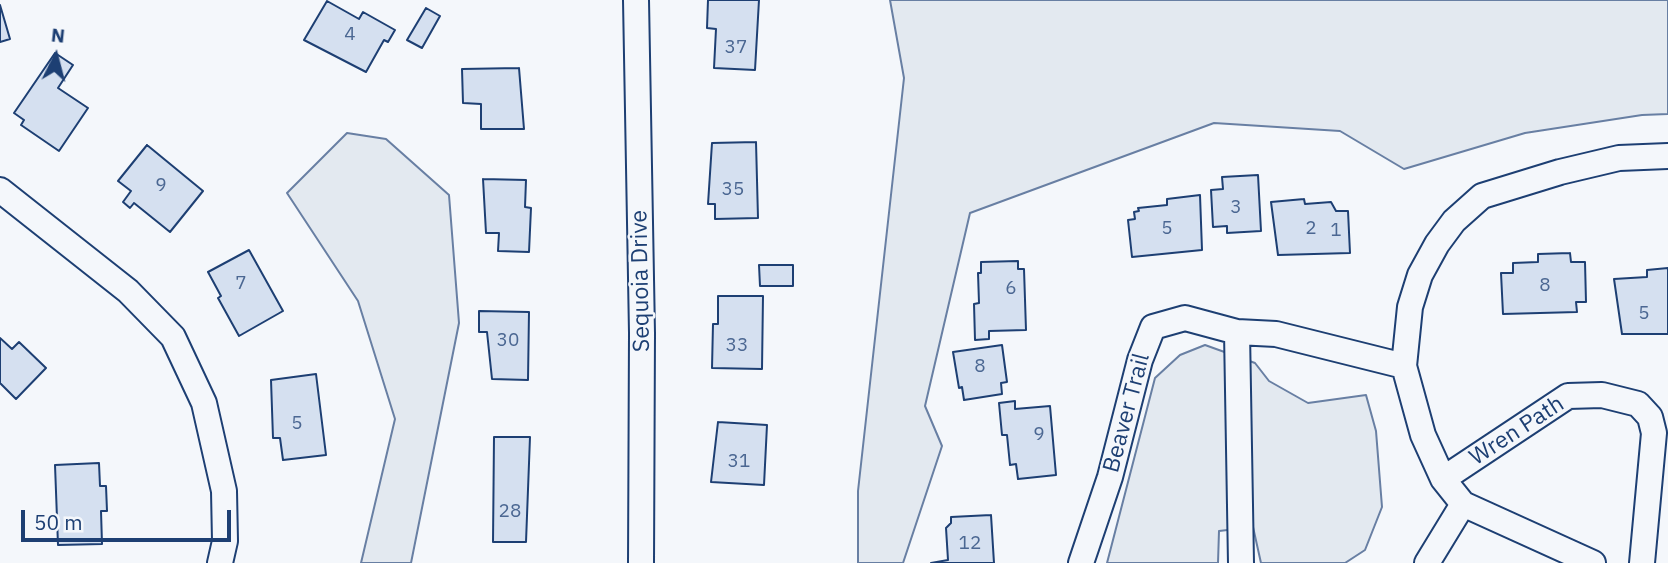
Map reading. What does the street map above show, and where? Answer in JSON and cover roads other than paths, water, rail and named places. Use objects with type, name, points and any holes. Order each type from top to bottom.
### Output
[{"type":"street","name":"Sequoia Drive","points":[[636,0],[642,333],[641,563]]},
{"type":"street","points":[[1593,563],[1463,504],[1443,479],[1423,435],[1404,366],[1410,307],[1420,275],[1437,244],[1454,221],[1482,196],[1560,172],[1619,158],[1668,156]]},
{"type":"street","points":[[0,190],[128,291],[173,337],[204,403],[224,491],[225,541],[220,563]]},
{"type":"street","name":"Beaver Trail","points":[[1081,563],[1110,477],[1140,360],[1153,327],[1185,318],[1237,332]]},
{"type":"street","points":[[1241,563],[1237,332],[1276,334],[1404,366]]},
{"type":"street","name":"Wren Path","points":[[1443,479],[1568,396],[1602,395],[1638,404],[1650,417],[1654,433],[1642,563]]},
{"type":"street","points":[[1427,563],[1463,504]]}]
